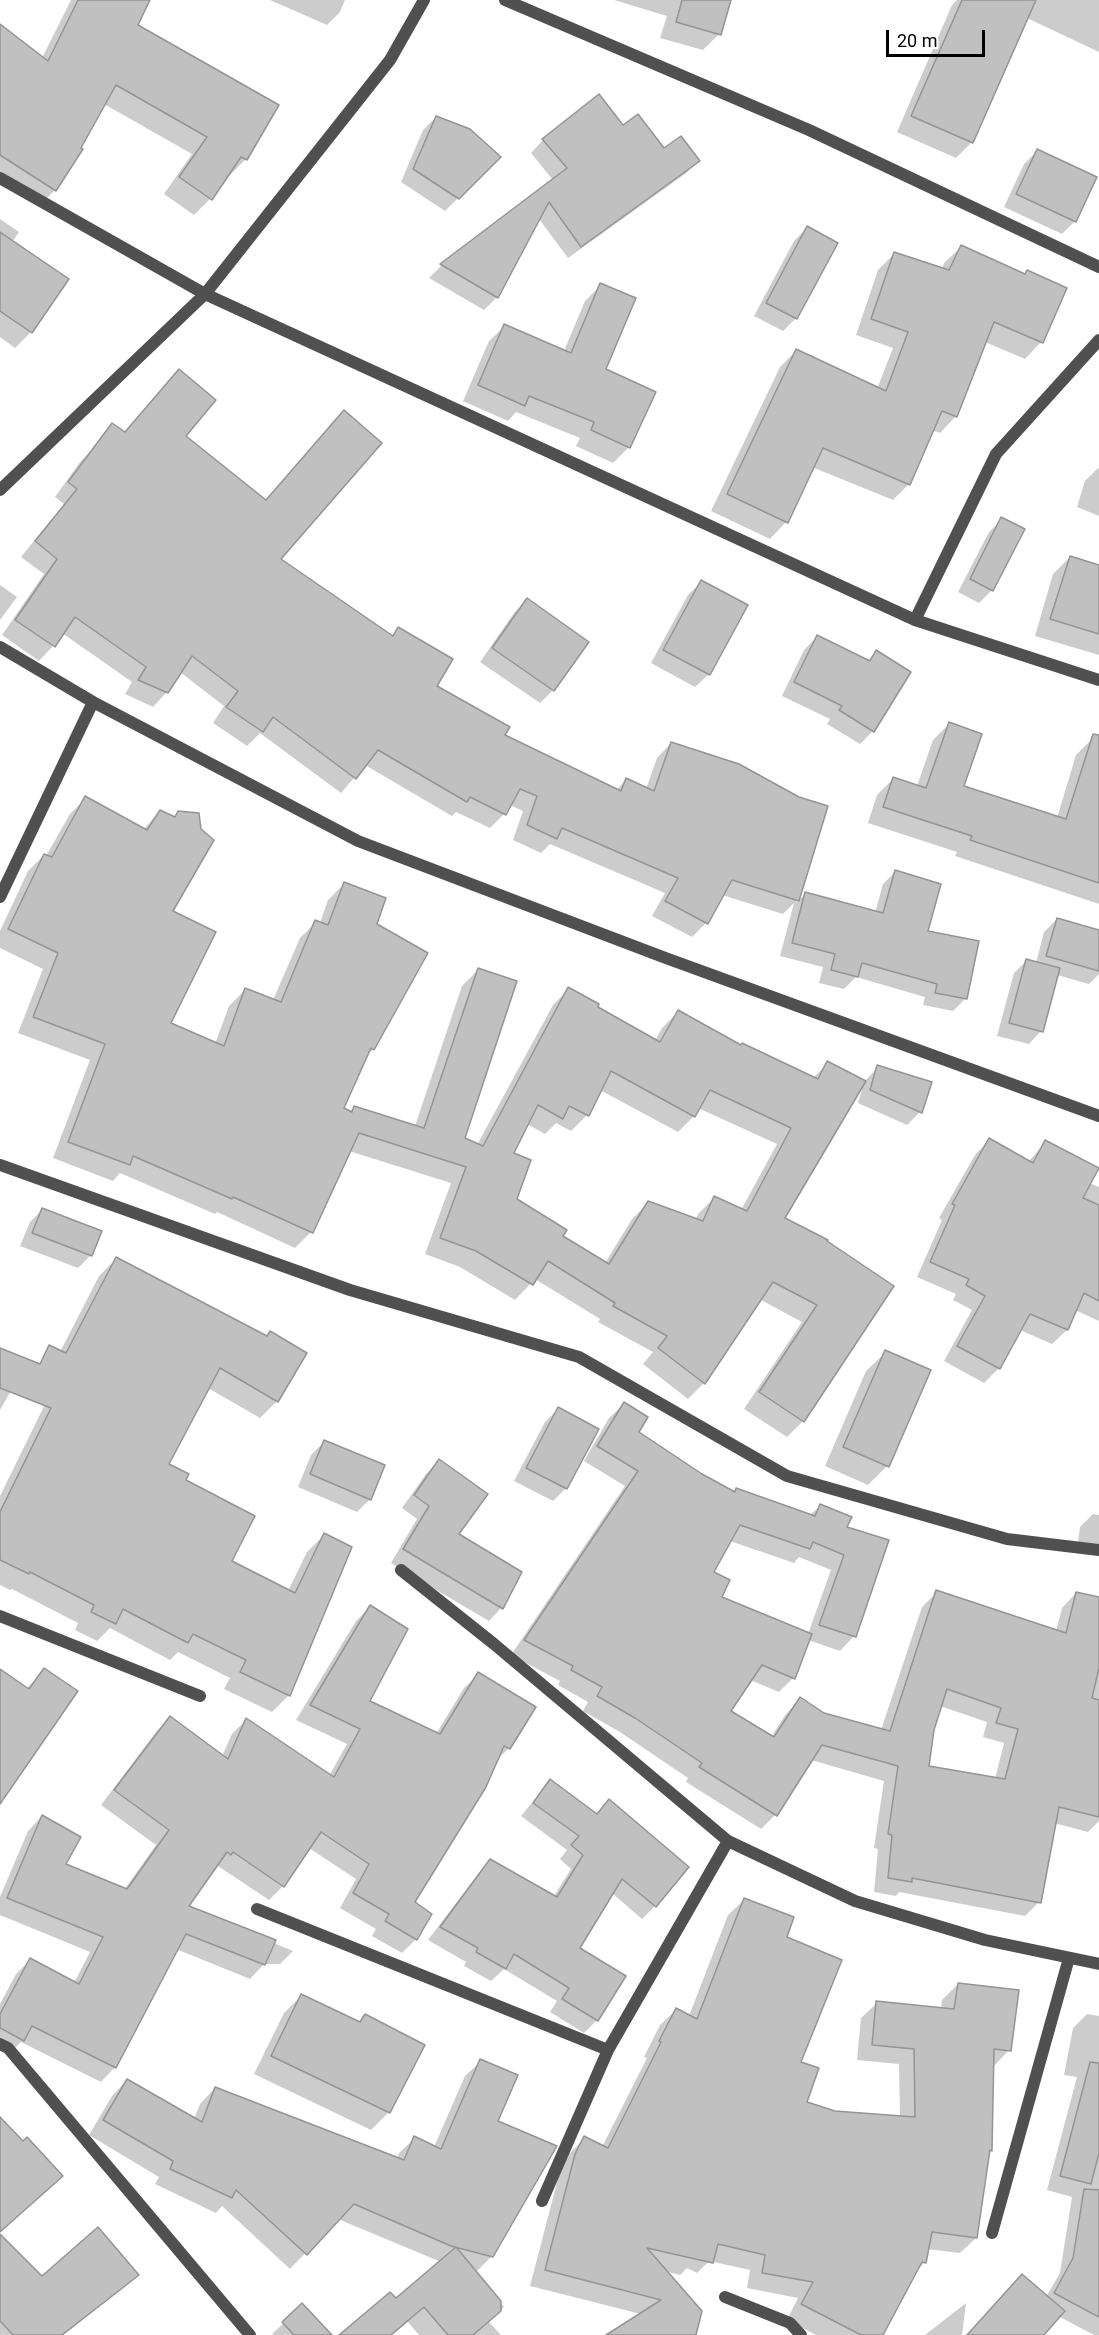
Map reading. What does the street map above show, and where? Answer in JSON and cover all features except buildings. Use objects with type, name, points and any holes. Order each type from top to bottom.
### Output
[{"type":"street","points":[[0,490],[206,294],[390,60],[424,0]]},
{"type":"street","points":[[505,0],[809,130],[1099,267]]},
{"type":"street","points":[[0,178],[206,294],[915,620],[1099,680]]},
{"type":"street","points":[[915,620],[996,454],[1099,340]]},
{"type":"street","points":[[0,646],[93,702],[358,841],[1099,1116]]},
{"type":"street","points":[[0,897],[93,702]]},
{"type":"street","points":[[0,1165],[350,1290],[579,1357],[787,1476],[1007,1539],[1099,1550]]},
{"type":"street","points":[[402,1570],[494,1644],[728,1841],[855,1901],[985,1940],[1099,1964]]},
{"type":"street","points":[[0,1616],[200,1696]]},
{"type":"street","points":[[542,2201],[608,2050],[728,1841]]},
{"type":"street","points":[[257,1909],[608,2050]]},
{"type":"street","points":[[992,2234],[1070,1958]]},
{"type":"street","points":[[0,2044],[15,2057],[250,2335]]},
{"type":"street","points":[[725,2297],[790,2323],[801,2335]]}]
